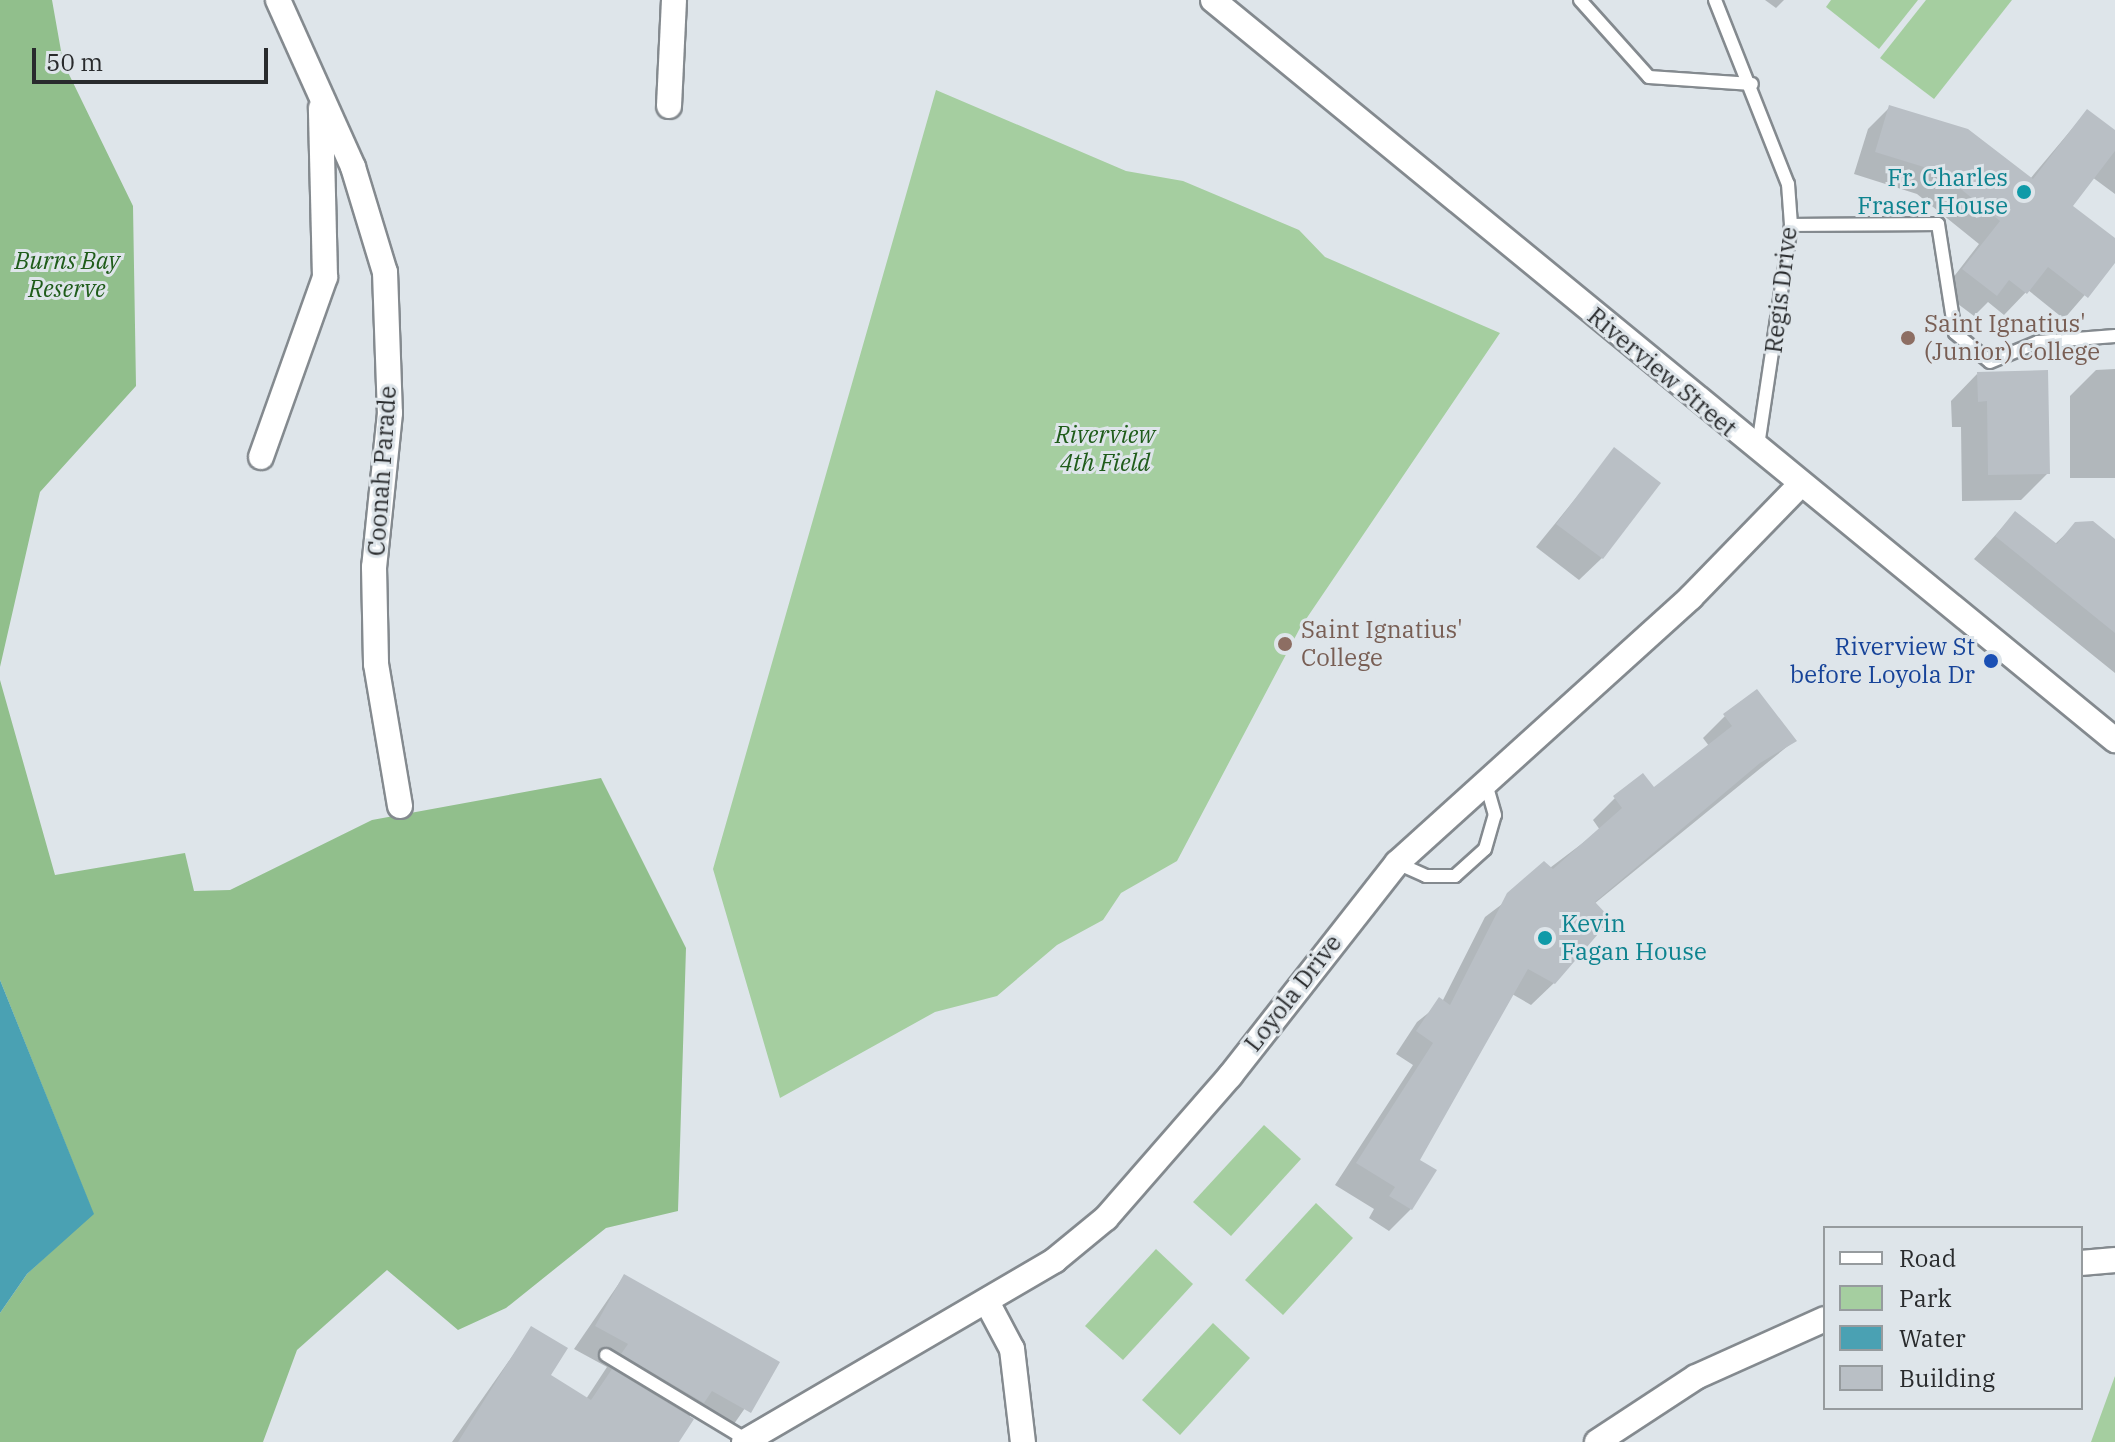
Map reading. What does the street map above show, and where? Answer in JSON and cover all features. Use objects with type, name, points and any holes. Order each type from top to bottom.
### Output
[{"type":"street","name":"Coonah Parade","points":[[278,0],[353,167],[385,272],[390,413],[374,567],[376,664],[400,806]]},
{"type":"street","points":[[669,106],[674,0]]},
{"type":"street","name":"Riverview Street","points":[[1213,0],[1800,485],[2115,740]]},
{"type":"street","name":"Coonah Parade","points":[[261,457],[325,277],[321,98]]},
{"type":"street","name":"Loyola Drive","points":[[745,1441],[1055,1260],[1149,1173],[1397,863],[1691,597],[1800,485]]},
{"type":"street","points":[[2083,1263],[2115,1260]]},
{"type":"street","points":[[987,1302],[1012,1349],[1023,1442]]},
{"type":"street","points":[[1597,1442],[1696,1377],[1823,1320]]},
{"type":"lane","points":[[1580,0],[1649,77],[1752,84]]},
{"type":"lane","name":"Regis Drive","points":[[1715,0],[1752,84],[1788,184],[1791,225],[1758,450]]},
{"type":"lane","points":[[1791,225],[1938,224],[1955,333],[1990,362],[2038,342],[2115,336]]},
{"type":"lane","points":[[1397,863],[1426,876],[1455,876],[1485,849],[1495,815],[1485,781]]},
{"type":"lane","points":[[606,1355],[745,1441]]},
{"type":"green space","name":"Burns Bay Reserve","points":[[0,0],[52,0],[63,62],[133,206],[136,386],[40,492],[0,667]]},
{"type":"green space","points":[[1831,0],[1918,0],[1879,49],[1826,7]]},
{"type":"green space","points":[[1926,0],[2012,0],[1934,99],[1880,58]]},
{"type":"green space","name":"Riverview 4th Field","points":[[936,90],[1126,171],[1183,181],[1299,230],[1325,257],[1500,333],[1300,628],[1177,861],[1121,893],[1103,920],[1057,945],[997,996],[935,1012],[780,1098],[713,869]]},
{"type":"green space","points":[[0,680],[55,875],[185,853],[194,891],[230,890],[372,820],[601,778],[686,948],[678,1211],[606,1228],[506,1308],[458,1330],[387,1270],[297,1350],[263,1442],[0,1442],[0,1313],[27,1274],[93,1213],[0,980]]},
{"type":"green space","points":[[1264,1125],[1301,1159],[1231,1236],[1193,1202]]},
{"type":"green space","points":[[1316,1203],[1353,1238],[1283,1315],[1245,1280]]},
{"type":"green space","points":[[1156,1249],[1193,1284],[1123,1360],[1085,1326]]},
{"type":"green space","points":[[1213,1323],[1250,1358],[1180,1435],[1142,1400]]},
{"type":"green space","points":[[2115,1376],[2115,1442],[2091,1442]]},
{"type":"water","points":[[0,980],[94,1214],[27,1274],[0,1313]]},
{"type":"building","name":"Fr. Charles Fraser House","points":[[1889,105],[1968,129],[2033,179],[2087,109],[2115,130],[2115,151],[2073,206],[2115,238],[2115,263],[2088,298],[2048,267],[2027,294],[2009,280],[1997,296],[1962,269],[2000,221],[1940,172],[1875,152]]},
{"type":"building","points":[[2048,370],[2050,474],[1988,475],[1987,401],[1978,402],[1977,372]]},
{"type":"building","points":[[1614,447],[1661,483],[1603,559],[1556,524]]},
{"type":"building","points":[[2015,511],[2057,544],[2075,522],[2093,521],[2115,539],[2115,633],[1995,536]]},
{"type":"building","name":"Kevin Fagan House","points":[[1757,689],[1797,741],[1760,763],[1595,902],[1611,919],[1555,984],[1528,969],[1420,1160],[1437,1170],[1412,1210],[1389,1196],[1395,1187],[1356,1163],[1433,1043],[1416,1031],[1439,997],[1450,1005],[1507,893],[1544,861],[1553,869],[1622,808],[1613,796],[1643,773],[1654,787],[1732,726],[1723,714]]},
{"type":"building","points":[[624,1274],[780,1362],[751,1413],[712,1391],[704,1403],[621,1354],[628,1344],[595,1326]]},
{"type":"building","points":[[531,1326],[568,1348],[551,1375],[591,1400],[612,1369],[694,1419],[679,1442],[458,1442]]},
{"type":"place","name":"Fr. Charles Fraser House","points":[[2024,192]]},
{"type":"place","name":"Saint Ignatius' (Junior) College","points":[[1908,338]]},
{"type":"place","name":"Saint Ignatius' College","points":[[1285,644]]},
{"type":"place","name":"Riverview St before Loyola Dr","points":[[1991,661]]},
{"type":"place","name":"Kevin Fagan House","points":[[1545,938]]}]
